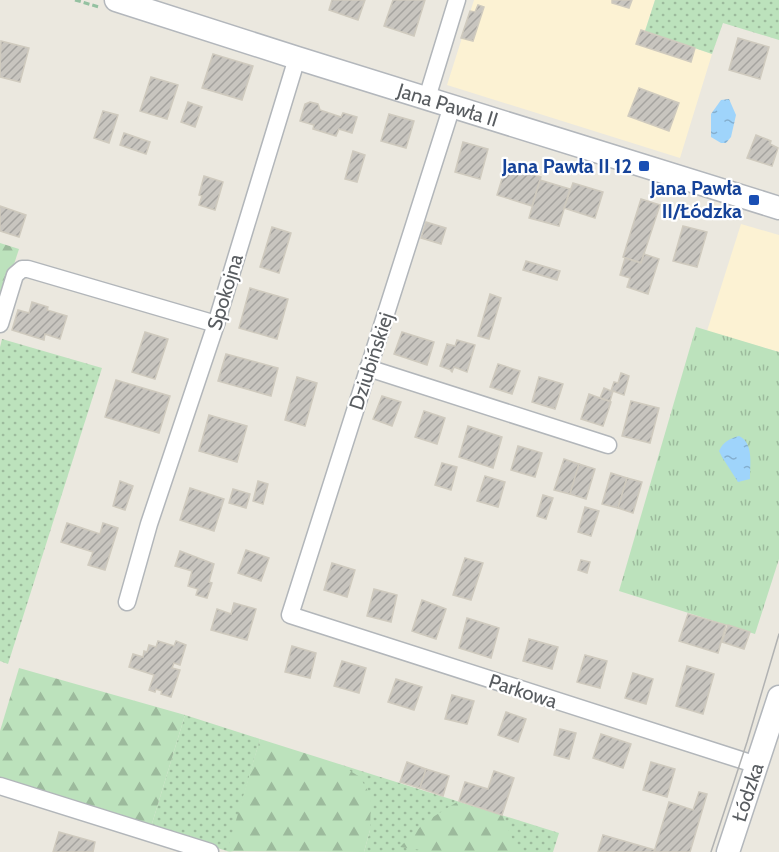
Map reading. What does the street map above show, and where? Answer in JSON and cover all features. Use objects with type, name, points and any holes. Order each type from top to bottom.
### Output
[{"type":"street","name":"Jana Pawła II","points":[[116,0],[779,208]]},
{"type":"street","points":[[427,98],[457,0]]},
{"type":"street","name":"Spokojna","points":[[127,602],[149,524],[216,324],[297,58]]},
{"type":"street","name":"Dziubińskiej","points":[[290,615],[452,106]]},
{"type":"street","points":[[0,324],[15,275],[22,269],[216,324]]},
{"type":"street","points":[[368,368],[608,445]]},
{"type":"street","name":"Parkowa","points":[[290,615],[756,765]]},
{"type":"street","name":"Łódzka","points":[[729,852],[779,697]]},
{"type":"street","points":[[0,786],[210,852]]},
{"type":"shaded area","points":[[474,0],[655,0],[645,31],[712,54],[680,158],[447,85]]},
{"type":"shaded area","points":[[741,224],[779,235],[779,352],[707,331]]},
{"type":"green space","points":[[655,0],[779,0],[779,40],[723,23],[712,54],[645,31]]},
{"type":"green space","points":[[0,243],[19,249],[0,307]]},
{"type":"green space","points":[[696,327],[779,352],[779,559],[755,634],[619,591]]},
{"type":"green space","points":[[2,339],[102,368],[8,664],[0,661],[0,347]]},
{"type":"green space","points":[[19,668],[185,715],[151,827],[0,780],[0,731]]},
{"type":"green space","points":[[185,715],[260,739],[228,851],[234,852],[230,852],[151,827]]},
{"type":"green space","points":[[260,739],[339,764],[360,777],[371,797],[370,830],[364,852],[227,851]]},
{"type":"green space","points":[[339,764],[559,833],[553,852],[364,852],[370,830]]},
{"type":"green space","points":[[457,802],[502,815],[518,852],[428,851],[400,847],[425,822]]},
{"type":"water","points":[[729,99],[736,115],[731,137],[726,143],[721,143],[711,137],[711,114],[721,100]]},
{"type":"water","points":[[739,436],[744,439],[749,449],[750,479],[738,482],[719,451],[727,441]]},
{"type":"building","points":[[332,0],[365,0],[358,20],[329,10]]},
{"type":"building","points":[[393,0],[425,0],[414,36],[384,26]]},
{"type":"building","points":[[612,0],[632,0],[629,8],[612,3]]},
{"type":"building","points":[[478,5],[484,7],[473,41],[461,38],[470,11],[475,12]]},
{"type":"building","points":[[641,30],[695,48],[691,62],[636,44]]},
{"type":"building","points":[[738,38],[769,47],[760,79],[729,70]]},
{"type":"building","points":[[1,41],[29,48],[20,82],[0,77]]},
{"type":"building","points":[[213,54],[253,66],[242,100],[202,88]]},
{"type":"building","points":[[151,77],[178,85],[167,119],[140,111]]},
{"type":"building","points":[[639,88],[679,103],[669,131],[628,116]]},
{"type":"building","points":[[188,102],[202,107],[195,127],[181,122]]},
{"type":"building","points":[[310,102],[318,104],[320,110],[341,117],[343,113],[357,117],[352,133],[339,129],[336,136],[313,129],[314,125],[300,121],[305,104]]},
{"type":"building","points":[[103,111],[118,115],[109,143],[94,138]]},
{"type":"building","points":[[389,114],[414,121],[406,148],[381,141]]},
{"type":"building","points":[[124,133],[150,142],[146,154],[120,145]]},
{"type":"building","points":[[756,135],[771,141],[770,144],[778,148],[772,166],[747,158]]},
{"type":"building","points":[[463,142],[488,149],[480,179],[455,172]]},
{"type":"building","points":[[353,151],[365,155],[357,182],[345,179]]},
{"type":"building","points":[[506,166],[541,177],[532,206],[497,195]]},
{"type":"building","points":[[204,176],[223,182],[215,210],[199,205]]},
{"type":"building","points":[[540,180],[570,189],[559,226],[529,218]]},
{"type":"building","points":[[573,183],[603,192],[595,218],[564,208]]},
{"type":"building","points":[[641,199],[660,205],[641,263],[623,257]]},
{"type":"building","points":[[0,206],[26,215],[19,237],[0,231]]},
{"type":"building","points":[[426,222],[446,228],[441,244],[421,238]]},
{"type":"building","points":[[683,226],[707,232],[697,267],[673,261]]},
{"type":"building","points":[[272,227],[291,233],[279,273],[260,267]]},
{"type":"building","points":[[644,254],[659,259],[648,294],[627,287],[630,278],[620,275],[625,258],[641,263]]},
{"type":"building","points":[[526,261],[560,271],[557,280],[523,270]]},
{"type":"building","points":[[250,288],[288,299],[277,339],[239,328]]},
{"type":"building","points":[[490,294],[501,298],[489,339],[478,336]]},
{"type":"building","points":[[32,302],[48,307],[47,310],[67,316],[60,339],[45,334],[44,340],[12,330],[18,310],[29,313]]},
{"type":"building","points":[[145,332],[168,339],[155,379],[132,372]]},
{"type":"building","points":[[402,332],[434,342],[427,365],[394,354]]},
{"type":"building","points":[[457,340],[475,345],[467,372],[454,367],[452,372],[440,366],[447,344],[455,346]]},
{"type":"building","points":[[226,354],[278,368],[271,396],[218,381]]},
{"type":"building","points":[[498,364],[520,371],[512,394],[490,387]]},
{"type":"building","points":[[621,373],[629,376],[624,395],[613,391],[610,401],[600,398],[604,388],[611,391],[614,382],[618,383]]},
{"type":"building","points":[[297,377],[317,383],[305,426],[285,420]]},
{"type":"building","points":[[539,377],[563,384],[555,409],[532,402]]},
{"type":"building","points":[[116,380],[170,396],[159,433],[105,417]]},
{"type":"building","points":[[589,394],[611,402],[603,426],[581,419]]},
{"type":"building","points":[[382,396],[401,402],[392,426],[373,419]]},
{"type":"building","points":[[631,401],[659,408],[650,443],[622,436]]},
{"type":"building","points":[[424,411],[445,418],[437,444],[415,437]]},
{"type":"building","points":[[209,415],[247,426],[237,462],[199,451]]},
{"type":"building","points":[[468,426],[502,437],[493,468],[459,457]]},
{"type":"building","points":[[518,446],[542,453],[535,477],[511,470]]},
{"type":"building","points":[[564,459],[579,464],[570,494],[554,490]]},
{"type":"building","points":[[442,463],[457,467],[451,490],[435,485]]},
{"type":"building","points":[[579,464],[595,469],[586,499],[570,494]]},
{"type":"building","points":[[611,473],[627,478],[618,508],[602,504]]},
{"type":"building","points":[[485,476],[505,482],[498,507],[477,501]]},
{"type":"building","points":[[627,478],[642,482],[633,513],[618,508]]},
{"type":"building","points":[[120,481],[133,486],[125,510],[113,506]]},
{"type":"building","points":[[258,481],[268,484],[263,504],[253,501]]},
{"type":"building","points":[[190,488],[224,499],[214,531],[180,520]]},
{"type":"building","points":[[233,489],[250,494],[246,508],[229,503]]},
{"type":"building","points":[[543,495],[553,498],[546,519],[537,516]]},
{"type":"building","points":[[585,507],[599,511],[591,536],[578,532]]},
{"type":"building","points":[[67,523],[100,534],[103,523],[118,528],[105,570],[88,565],[93,552],[61,542]]},
{"type":"building","points":[[246,550],[269,558],[261,581],[238,573]]},
{"type":"building","points":[[180,551],[214,564],[209,582],[212,583],[207,598],[196,595],[198,589],[188,586],[192,571],[175,566]]},
{"type":"building","points":[[465,558],[483,563],[471,600],[453,595]]},
{"type":"building","points":[[581,560],[590,562],[587,573],[578,570]]},
{"type":"building","points":[[332,563],[355,570],[347,597],[324,590]]},
{"type":"building","points":[[374,589],[397,595],[391,622],[367,616]]},
{"type":"building","points":[[422,600],[446,609],[436,639],[412,631]]},
{"type":"building","points":[[234,603],[256,609],[247,640],[211,630],[217,609],[231,614]]},
{"type":"building","points":[[688,614],[726,625],[718,653],[679,641]]},
{"type":"building","points":[[467,618],[499,628],[491,658],[459,648]]},
{"type":"building","points":[[728,625],[750,632],[744,649],[722,642]]},
{"type":"building","points":[[529,639],[558,647],[552,669],[523,661]]},
{"type":"building","points":[[158,641],[174,646],[176,641],[186,645],[180,665],[174,663],[172,668],[180,670],[171,697],[161,694],[162,691],[156,689],[155,692],[149,690],[154,675],[129,667],[133,654],[143,657],[149,645],[156,647]]},
{"type":"building","points":[[292,646],[316,653],[310,678],[285,672]]},
{"type":"building","points":[[585,655],[607,661],[600,688],[577,682]]},
{"type":"building","points":[[342,661],[366,668],[359,693],[334,686]]},
{"type":"building","points":[[687,666],[714,674],[703,714],[676,706]]},
{"type":"building","points":[[633,673],[653,679],[646,704],[625,698]]},
{"type":"building","points":[[396,679],[422,687],[414,710],[388,702]]},
{"type":"building","points":[[452,695],[474,701],[467,724],[445,719]]},
{"type":"building","points":[[506,712],[526,719],[518,742],[498,735]]},
{"type":"building","points":[[560,729],[576,733],[569,759],[554,755]]},
{"type":"building","points":[[601,734],[631,744],[623,768],[593,758]]},
{"type":"building","points":[[407,762],[426,769],[420,788],[400,782]]},
{"type":"building","points":[[651,762],[675,769],[667,797],[643,790]]},
{"type":"building","points":[[426,769],[449,776],[443,796],[420,788]]},
{"type":"building","points":[[494,771],[514,778],[502,815],[459,801],[465,782],[488,789]]},
{"type":"building","points":[[699,792],[707,794],[690,852],[654,852],[669,802],[693,810]]},
{"type":"building","points":[[59,832],[95,842],[93,852],[53,852]]},
{"type":"building","points":[[603,835],[655,850],[654,852],[598,852]]},
{"type":"tram line","points":[[711,852],[779,634]]},
{"type":"place","name":"Jana Pawła II 12","points":[[644,166]]},
{"type":"place","name":"Jana Pawła II/Łódzka","points":[[754,200]]}]
